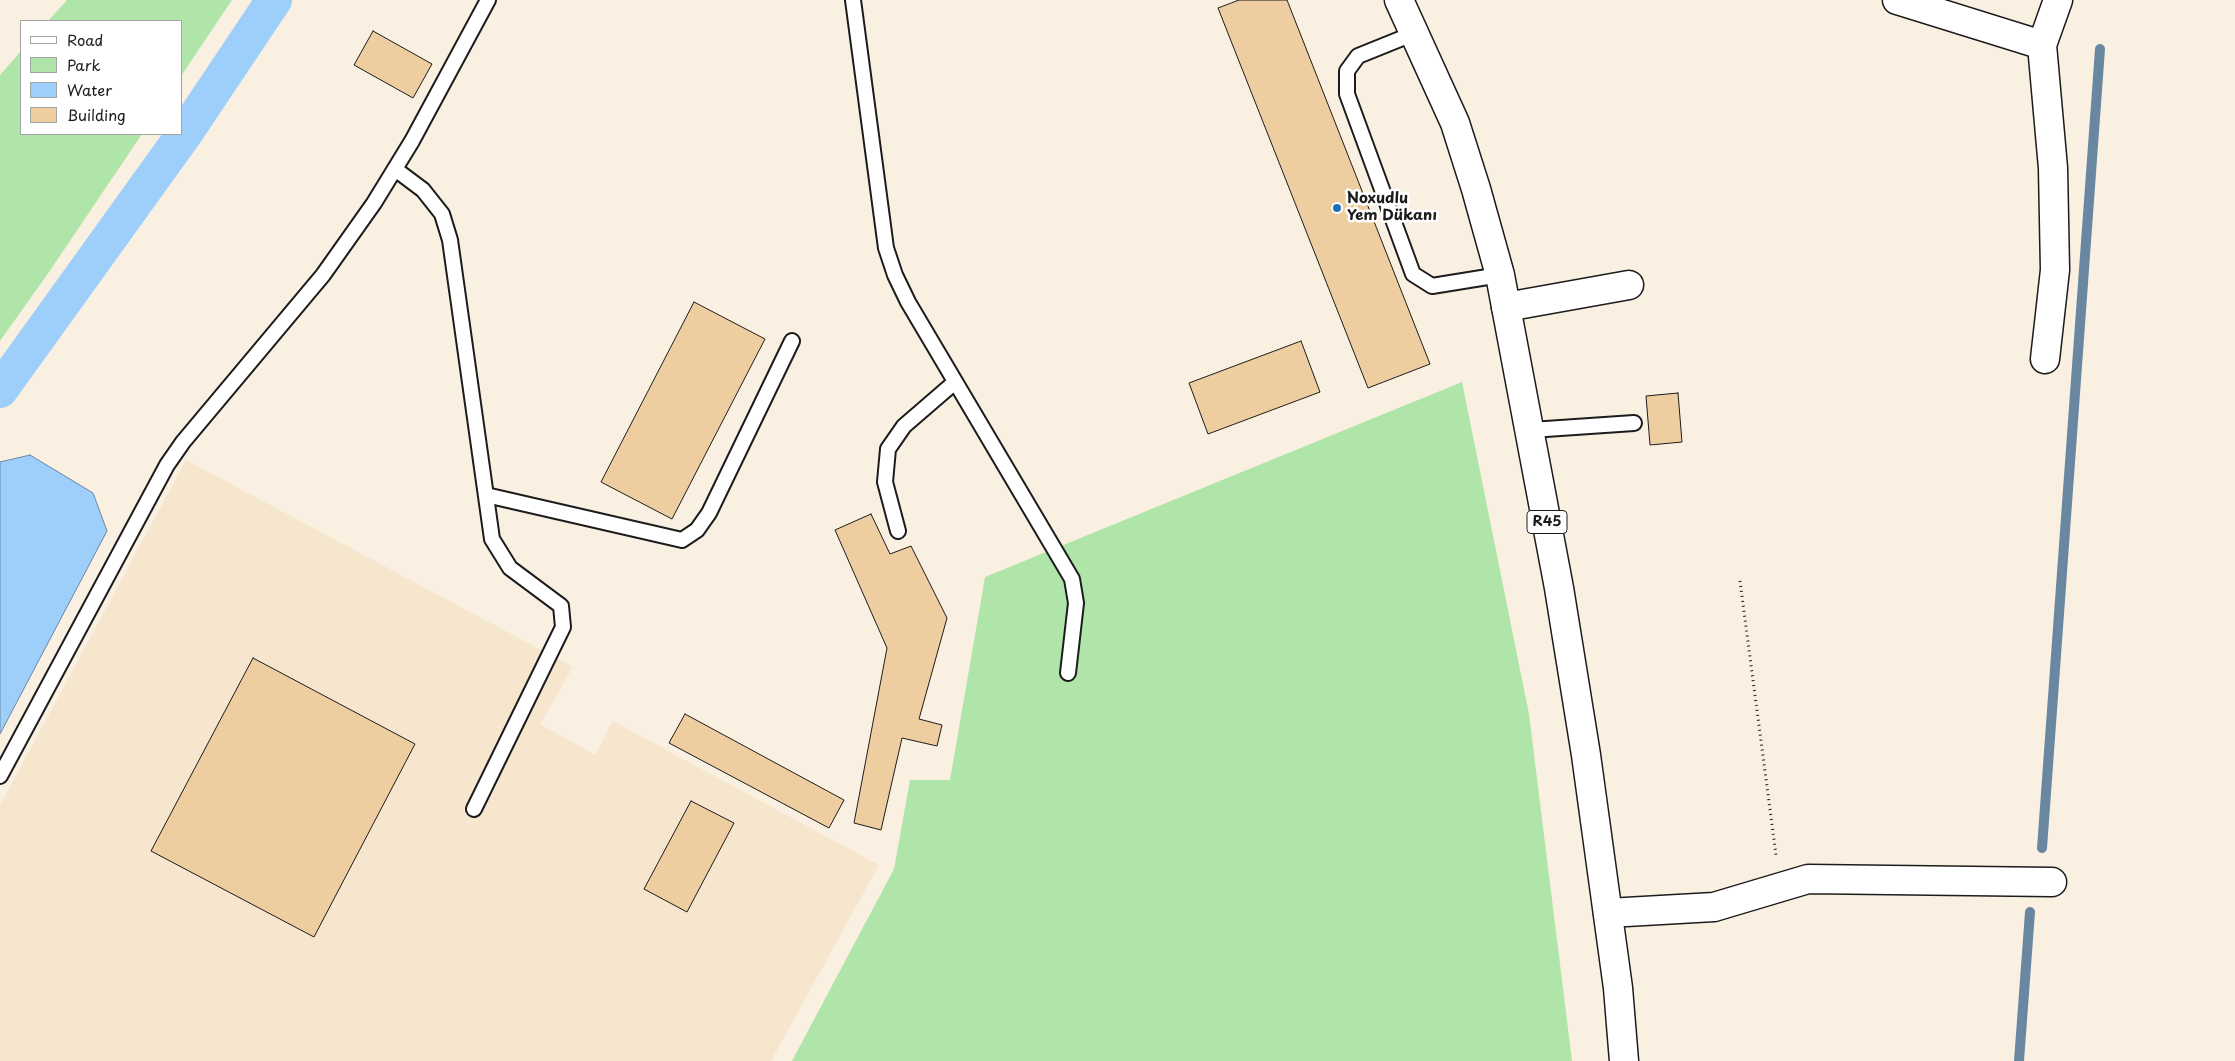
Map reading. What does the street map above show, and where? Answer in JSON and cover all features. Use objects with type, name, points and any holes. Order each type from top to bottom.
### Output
[{"type":"main road","name":"R45","points":[[1399,0],[1455,123],[1500,275],[1531,430],[1585,745],[1608,913],[1624,1061]]},
{"type":"main road","points":[[1897,0],[2042,46]]},
{"type":"main road","points":[[2045,359],[2055,270],[2052,168],[2042,46],[2058,0]]},
{"type":"main road","points":[[1506,307],[1629,285]]},
{"type":"main road","points":[[1608,913],[1714,906],[1744,899],[1780,885],[1808,878],[2052,882]]},
{"type":"lane","points":[[0,776],[167,465],[183,442],[323,275],[374,203],[395,169],[488,0]]},
{"type":"lane","points":[[853,0],[886,248],[895,275],[908,302],[1072,579],[1076,603],[1068,673]]},
{"type":"lane","points":[[1415,33],[1358,56],[1347,71],[1347,94],[1413,274],[1432,286],[1500,275]]},
{"type":"lane","points":[[395,169],[423,190],[442,214],[450,240],[492,539],[510,568],[561,606],[563,627],[474,809]]},
{"type":"lane","points":[[486,495],[682,540],[697,530],[709,513],[792,341]]},
{"type":"lane","points":[[898,531],[885,482],[888,449],[904,426],[955,382]]},
{"type":"lane","points":[[1531,430],[1634,423]]},
{"type":"path","points":[[1740,581],[1780,885]]},
{"type":"shaded area","points":[[186,460],[573,667],[540,724],[595,755],[613,721],[879,865],[771,1061],[0,1061],[0,805]]},
{"type":"green space","points":[[67,0],[232,0],[182,75],[182,20],[49,20]]},
{"type":"green space","points":[[20,52],[20,135],[141,135],[0,341],[0,75]]},
{"type":"green space","points":[[1462,382],[1529,714],[1572,1061],[792,1061],[894,869],[910,780],[950,780],[985,577]]},
{"type":"water","points":[[30,455],[93,493],[107,531],[0,734],[0,462]]},
{"type":"building","points":[[1239,0],[1287,0],[1430,364],[1368,388],[1218,8]]},
{"type":"building","points":[[373,31],[432,64],[413,98],[354,65]]},
{"type":"building","points":[[694,302],[765,339],[672,519],[601,482]]},
{"type":"building","points":[[1301,341],[1320,392],[1208,434],[1189,383]]},
{"type":"building","points":[[1678,393],[1682,442],[1650,445],[1646,396]]},
{"type":"building","points":[[871,514],[890,554],[911,546],[947,618],[919,719],[942,725],[937,746],[902,738],[881,830],[854,823],[887,648],[835,530]]},
{"type":"building","points":[[253,658],[415,744],[314,937],[151,851]]},
{"type":"building","points":[[685,714],[844,800],[829,828],[669,743]]},
{"type":"building","points":[[691,801],[734,823],[687,912],[644,889]]},
{"type":"waterway","points":[[0,390],[185,133],[274,0]]},
{"type":"waterway","points":[[2042,848],[2100,49]]},
{"type":"waterway","points":[[2019,1061],[2030,912]]},
{"type":"place","name":"Noxudlu Yem Dükanı","points":[[1337,208]]}]
